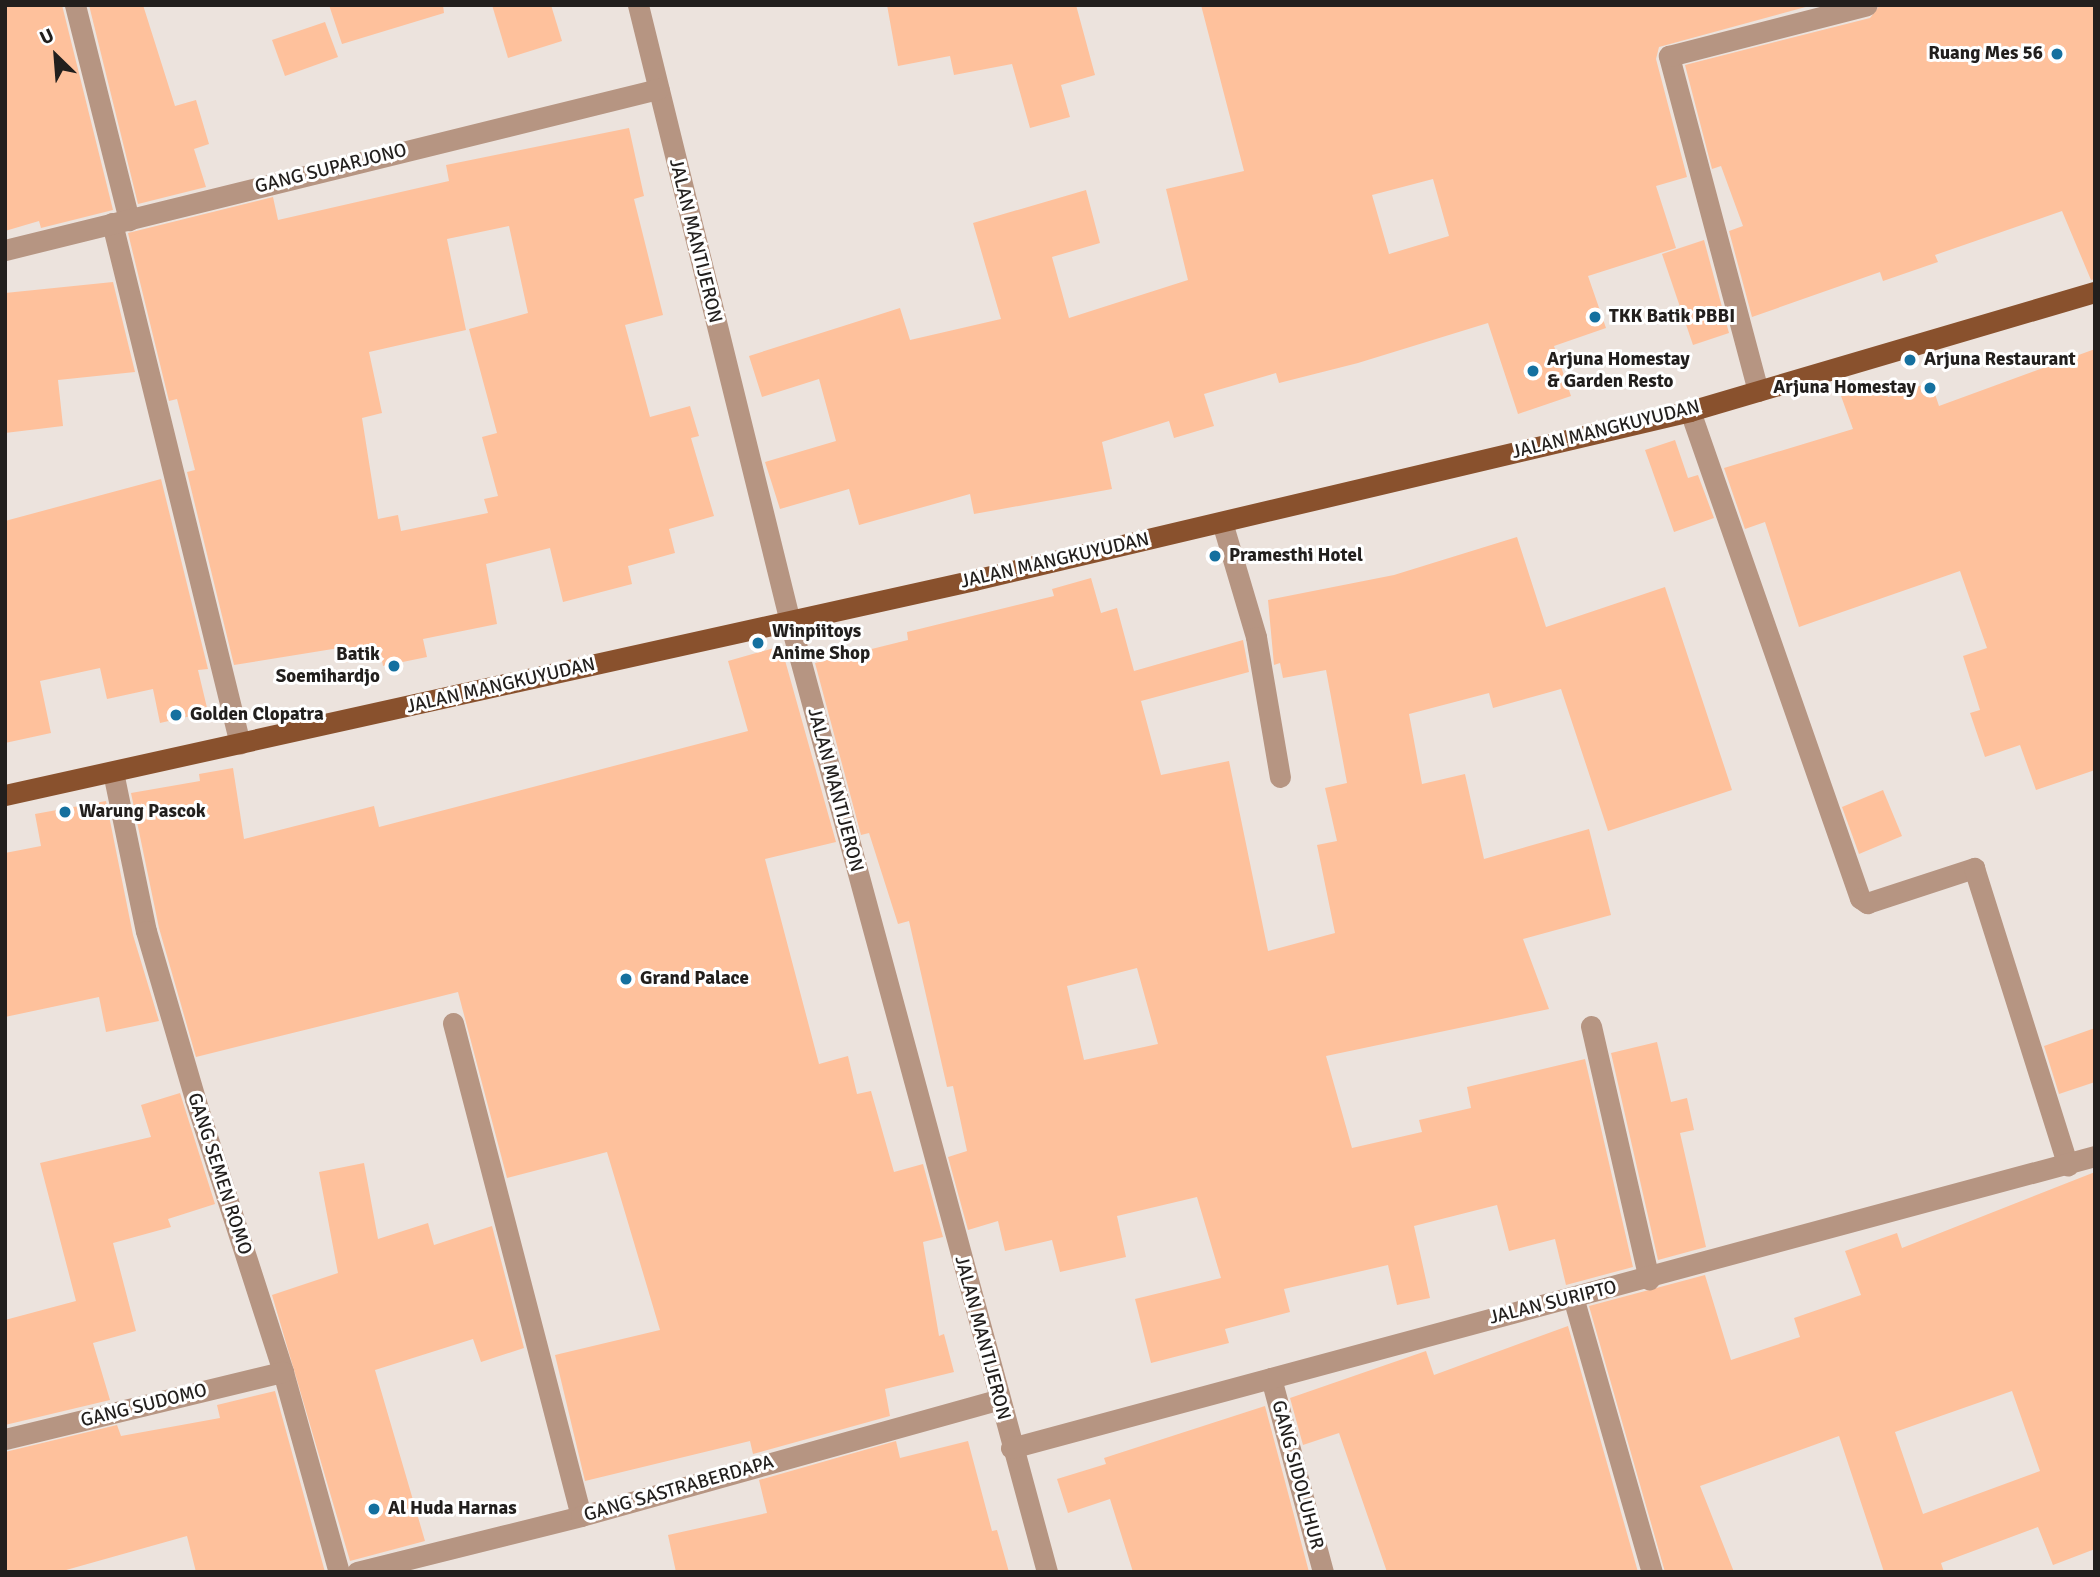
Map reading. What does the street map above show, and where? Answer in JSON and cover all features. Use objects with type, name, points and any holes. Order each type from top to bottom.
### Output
[{"type":"main road","name":"JALAN MANGKUYUDAN","points":[[5,794],[790,622],[1690,411],[2095,292]]},
{"type":"street","points":[[75,5],[120,221],[240,744]]},
{"type":"street","name":"JALAN MANTIJERON","points":[[638,5],[790,622],[1011,1448],[1047,1572]]},
{"type":"street","points":[[1758,391],[1669,56],[1867,5]]},
{"type":"street","name":"GANG SUPARJONO","points":[[5,250],[658,89]]},
{"type":"street","points":[[1690,411],[1860,898],[1867,903],[1974,868],[2068,1166]]},
{"type":"street","points":[[1222,522],[1256,636],[1280,776]]},
{"type":"street","name":"GANG SEMEN ROMO","points":[[113,772],[153,957],[283,1372],[339,1572]]},
{"type":"street","points":[[453,1023],[581,1516]]},
{"type":"street","points":[[1591,1026],[1648,1279]]},
{"type":"street","name":"JALAN SURIPTO","points":[[1011,1448],[2068,1166],[2095,1156]]},
{"type":"street","points":[[1573,1297],[1652,1572]]},
{"type":"street","name":"GANG SUDOMO","points":[[5,1440],[283,1372]]},
{"type":"street","name":"GANG SIDOLUHUR","points":[[1271,1378],[1323,1572]]},
{"type":"street","name":"GANG SASTRABERDAPA","points":[[357,1572],[581,1516],[999,1399]]},
{"type":"building","points":[[5,5],[62,5],[113,210],[41,228],[39,221],[5,231]]},
{"type":"building","points":[[89,5],[143,5],[175,106],[196,100],[209,144],[194,149],[206,187],[138,204]]},
{"type":"building","points":[[329,5],[443,5],[444,13],[342,44]]},
{"type":"building","points":[[492,5],[551,5],[562,41],[508,58]]},
{"type":"building","points":[[887,5],[1076,5],[1095,75],[1061,85],[1070,117],[1030,128],[1012,64],[954,75],[950,56],[898,66]]},
{"type":"building","points":[[1201,5],[1813,5],[1659,47],[1656,59],[1687,177],[1656,186],[1676,248],[1588,276],[1606,328],[1554,346],[1571,396],[1518,414],[1488,323],[1358,363],[1279,383],[1276,373],[1204,394],[1214,426],[1174,438],[1169,421],[1102,442],[1112,489],[974,514],[970,494],[859,525],[849,489],[780,509],[765,462],[836,441],[819,379],[762,397],[749,356],[900,308],[910,340],[1001,319],[973,223],[1086,190],[1100,243],[1052,257],[1069,318],[1188,280],[1166,189],[1244,171]],"holes":[[[1433,179],[1449,236],[1389,254],[1372,195]]]},
{"type":"building","points":[[1880,5],[2095,5],[2095,279],[2091,280],[2062,211],[1935,255],[1938,262],[1883,281],[1880,272],[1752,317],[1729,231],[1743,226],[1721,166],[1712,169],[1685,65],[1870,18]]},
{"type":"building","points":[[325,22],[338,57],[285,76],[272,40]]},
{"type":"building","points":[[629,128],[644,196],[634,199],[663,315],[625,325],[650,417],[690,406],[699,436],[691,438],[714,516],[669,529],[675,553],[628,566],[632,584],[563,602],[550,548],[486,564],[497,624],[423,639],[427,657],[383,666],[381,656],[342,663],[339,648],[234,665],[187,472],[195,470],[177,399],[169,401],[128,233],[273,197],[278,220],[449,181],[446,165]],"holes":[[[509,226],[528,313],[469,329],[497,433],[482,437],[498,496],[484,499],[488,513],[401,531],[398,515],[378,519],[362,418],[382,413],[369,352],[466,330],[447,239]]]},
{"type":"building","points":[[1704,240],[1729,333],[1693,345],[1662,254]]},
{"type":"building","points":[[113,282],[135,372],[58,380],[63,426],[5,433],[5,293]]},
{"type":"building","points":[[2095,349],[2095,770],[2036,790],[2020,745],[1985,757],[1970,713],[1980,710],[1963,656],[1987,648],[1960,571],[1799,627],[1765,522],[1745,529],[1724,468],[1853,429],[1841,396],[1883,381],[1888,397],[1931,382],[1939,406]]},
{"type":"building","points":[[1675,440],[1688,478],[1698,475],[1714,518],[1674,532],[1645,450]]},
{"type":"building","points":[[161,479],[208,669],[198,670],[208,712],[160,723],[153,689],[107,699],[100,668],[40,681],[51,733],[5,743],[5,521]]},
{"type":"building","points":[[1517,537],[1546,627],[1665,587],[1732,790],[1608,831],[1561,689],[1493,708],[1489,693],[1409,714],[1422,784],[1465,774],[1484,859],[1589,829],[1611,915],[1523,939],[1549,1009],[1326,1056],[1352,1148],[1422,1132],[1419,1120],[1471,1108],[1467,1087],[1585,1059],[1633,1267],[1566,1285],[1555,1239],[1509,1251],[1497,1205],[1414,1226],[1430,1298],[1397,1305],[1388,1265],[1284,1289],[1290,1312],[1225,1329],[1229,1343],[1151,1363],[1135,1299],[1221,1278],[1197,1197],[1117,1216],[1126,1257],[1060,1272],[1052,1240],[1005,1251],[998,1221],[968,1230],[948,1157],[967,1151],[953,1086],[947,1087],[909,921],[898,924],[869,833],[861,835],[815,663],[908,640],[907,632],[1054,596],[1052,589],[1091,578],[1101,613],[1117,608],[1134,671],[1243,640],[1249,672],[1141,701],[1161,775],[1229,761],[1268,951],[1335,933],[1317,845],[1337,841],[1325,788],[1347,783],[1326,670],[1283,678],[1280,663],[1274,665],[1268,600],[1394,575]],"holes":[[[1137,968],[1158,1044],[1084,1060],[1067,986]]]},
{"type":"building","points":[[781,646],[836,842],[765,859],[819,1064],[848,1056],[857,1094],[871,1091],[894,1172],[923,1164],[943,1237],[923,1242],[939,1336],[944,1334],[954,1372],[885,1389],[890,1416],[753,1454],[750,1441],[585,1481],[555,1355],[660,1330],[607,1152],[507,1178],[458,992],[196,1057],[159,928],[131,793],[200,781],[199,774],[233,768],[244,839],[374,806],[379,827],[748,731],[728,661]]},
{"type":"building","points":[[1883,790],[1902,836],[1859,854],[1842,807]]},
{"type":"building","points":[[106,801],[133,935],[159,1021],[106,1032],[99,997],[5,1017],[5,853],[41,846],[35,814]]},
{"type":"building","points":[[2095,1028],[2095,1082],[2059,1094],[2044,1046]]},
{"type":"building","points":[[1657,1042],[1671,1102],[1687,1098],[1694,1130],[1680,1133],[1706,1247],[1658,1260],[1611,1053]]},
{"type":"building","points":[[180,1093],[215,1204],[168,1219],[171,1227],[113,1243],[136,1331],[93,1343],[110,1400],[5,1425],[5,1320],[76,1301],[40,1163],[151,1137],[141,1105]]},
{"type":"building","points":[[364,1163],[378,1239],[428,1223],[434,1245],[492,1226],[524,1348],[481,1362],[473,1339],[375,1370],[425,1541],[350,1561],[272,1295],[338,1273],[319,1172]]},
{"type":"building","points":[[2095,1172],[2095,1549],[2053,1565],[2038,1527],[1941,1563],[1944,1572],[1884,1572],[1839,1436],[1700,1486],[1734,1572],[1665,1572],[1589,1306],[1705,1275],[1731,1360],[1800,1337],[1794,1318],[1861,1295],[1845,1251],[1897,1233],[1902,1248]],"holes":[[[2012,1391],[2040,1471],[1923,1514],[1895,1432]]]},
{"type":"building","points":[[1568,1326],[1638,1572],[1387,1572],[1339,1433],[1303,1445],[1290,1398],[1426,1351],[1434,1375]]},
{"type":"building","points":[[275,1391],[325,1572],[196,1572],[187,1536],[59,1572],[5,1572],[5,1452],[117,1425],[121,1436],[220,1418],[217,1405]]},
{"type":"building","points":[[1265,1406],[1309,1572],[1133,1572],[1110,1499],[1068,1513],[1057,1479],[1106,1464],[1104,1458]]},
{"type":"building","points":[[896,1441],[900,1458],[968,1441],[992,1531],[997,1530],[1009,1572],[676,1572],[668,1535],[767,1513],[759,1480]]},
{"type":"place","name":"Ruang Mes 56","points":[[2057,54]]},
{"type":"place","name":"TKK Batik PBBI","points":[[1595,317]]},
{"type":"place","name":"Arjuna Restaurant","points":[[1910,360]]},
{"type":"place","name":"Arjuna Homestay & Garden Resto","points":[[1533,371]]},
{"type":"place","name":"Arjuna Homestay","points":[[1930,388]]},
{"type":"place","name":"Pramesthi Hotel","points":[[1215,556]]},
{"type":"place","name":"Winpiitoys Anime Shop","points":[[758,643]]},
{"type":"place","name":"Batik Soemihardjo","points":[[394,666]]},
{"type":"place","name":"Golden Clopatra","points":[[176,715]]},
{"type":"place","name":"Warung Pascok","points":[[65,812]]},
{"type":"place","name":"Grand Palace","points":[[626,979]]},
{"type":"place","name":"Al Huda Harnas","points":[[374,1509]]}]
